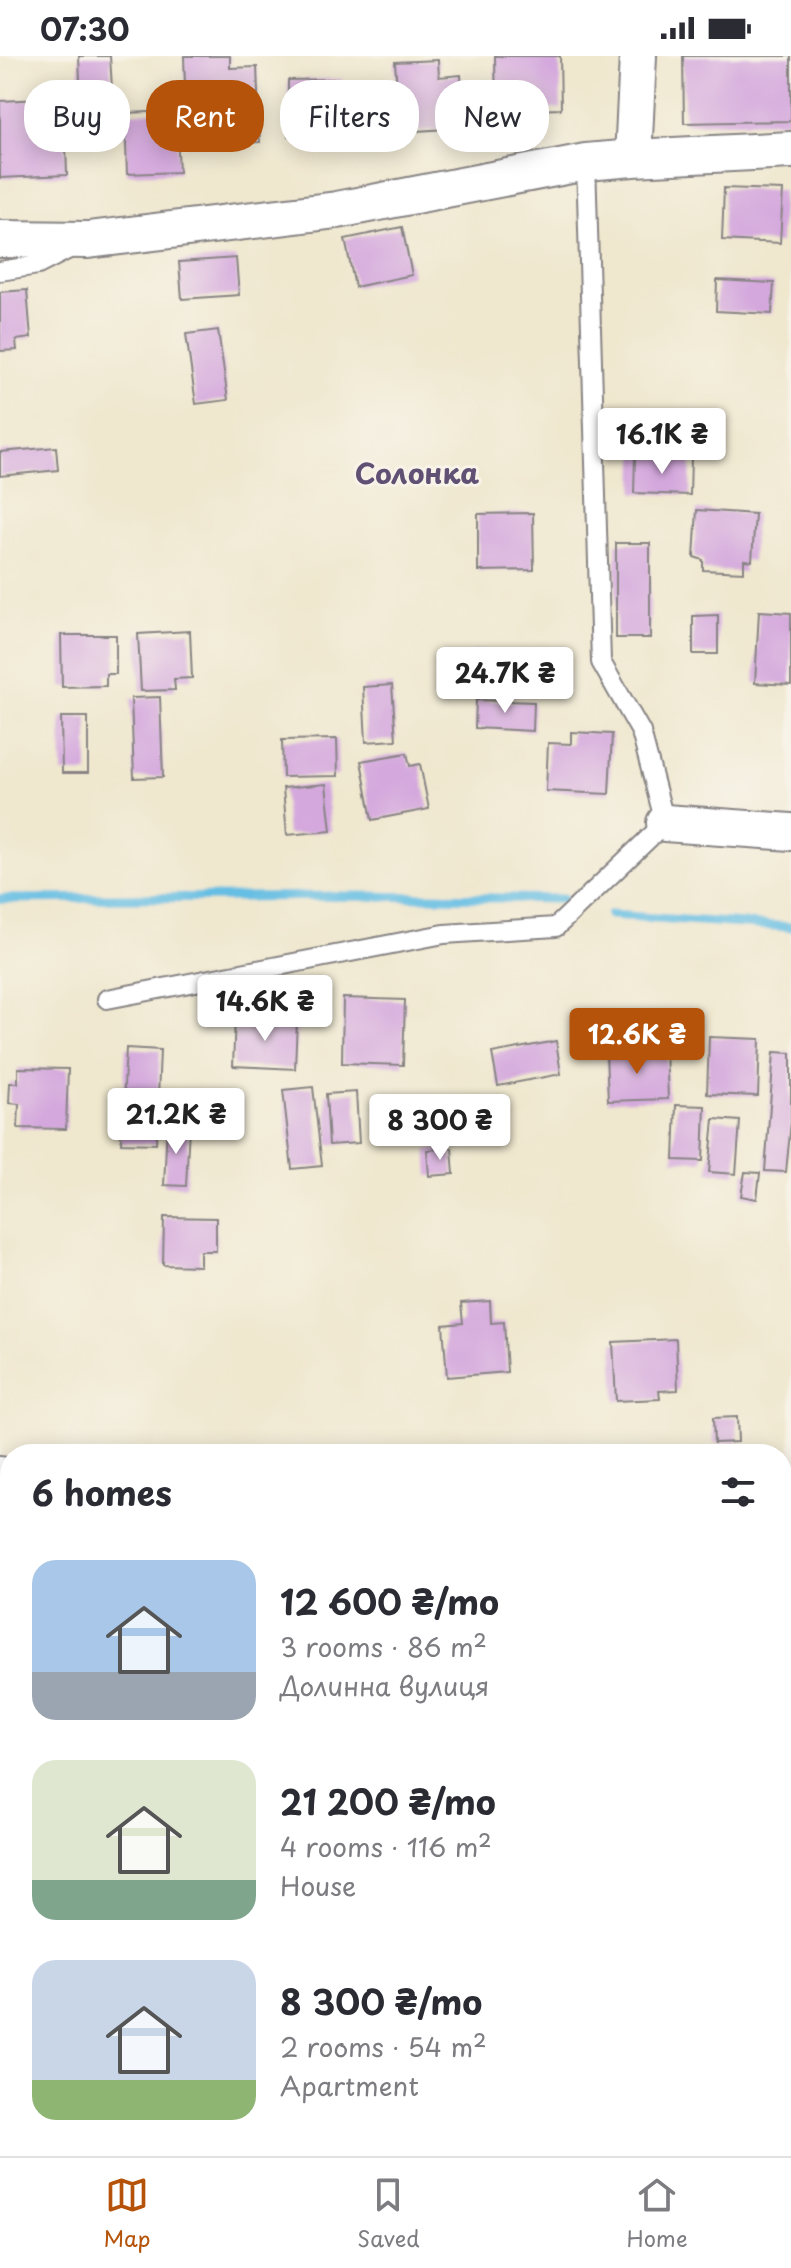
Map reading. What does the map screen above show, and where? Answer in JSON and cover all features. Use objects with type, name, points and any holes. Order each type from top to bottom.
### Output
[{"type":"street","points":[[633,158],[638,56]]},
{"type":"street","points":[[0,239],[88,240],[337,210],[586,162],[791,150]]},
{"type":"street","points":[[665,823],[791,832]]},
{"type":"lane","points":[[107,999],[444,934],[556,927],[665,823],[641,732],[601,662],[586,162]]},
{"type":"lane","points":[[0,271],[38,265],[88,240]]},
{"type":"building","points":[[79,56],[110,56],[112,80],[80,80]]},
{"type":"building","points":[[184,56],[230,56],[230,68],[257,67],[258,80],[185,80]]},
{"type":"building","points":[[495,56],[560,56],[561,109],[549,109],[549,80],[495,80]]},
{"type":"building","points":[[683,56],[791,56],[791,121],[684,123]]},
{"type":"building","points":[[438,60],[439,77],[461,75],[461,80],[435,80],[435,130],[419,131],[419,80],[396,80],[395,62]]},
{"type":"building","points":[[24,100],[24,152],[66,152],[67,175],[0,178],[0,101]]},
{"type":"building","points":[[146,112],[146,152],[178,152],[179,172],[127,174],[130,113]]},
{"type":"building","points":[[724,188],[783,190],[780,243],[722,240]]},
{"type":"building","points":[[402,227],[412,275],[355,287],[345,239]]},
{"type":"building","points":[[236,258],[239,295],[182,299],[179,262]]},
{"type":"building","points":[[717,280],[774,283],[772,314],[716,311]]},
{"type":"building","points":[[27,290],[31,338],[16,340],[17,350],[0,351],[0,292]]},
{"type":"building","points":[[218,330],[228,400],[196,404],[186,334]]},
{"type":"building","points":[[56,447],[58,470],[0,476],[0,452]]},
{"type":"building","points":[[635,456],[691,458],[690,495],[634,493]]},
{"type":"building","points":[[697,510],[755,514],[752,561],[744,560],[744,572],[703,570],[703,560],[694,557]]},
{"type":"building","points":[[533,513],[534,570],[478,571],[478,514]]},
{"type":"building","points":[[616,543],[650,543],[650,638],[616,638]]},
{"type":"building","points":[[759,611],[791,613],[791,685],[755,683]]},
{"type":"building","points":[[718,615],[718,654],[693,654],[693,616]]},
{"type":"building","points":[[190,631],[192,678],[174,679],[175,690],[141,691],[138,634]]},
{"type":"building","points":[[61,635],[116,635],[116,674],[106,674],[106,686],[62,687]]},
{"type":"building","points":[[473,651],[555,655],[553,691],[472,687]]},
{"type":"building","points":[[392,685],[396,740],[366,742],[363,687]]},
{"type":"building","points":[[160,697],[163,777],[134,778],[131,698]]},
{"type":"building","points":[[476,700],[534,702],[533,731],[475,728]]},
{"type":"building","points":[[61,717],[88,717],[88,773],[62,773]]},
{"type":"building","points":[[571,732],[612,734],[609,794],[546,791],[548,743],[571,744]]},
{"type":"building","points":[[337,739],[338,776],[283,777],[282,740]]},
{"type":"building","points":[[407,753],[410,766],[420,764],[429,809],[372,820],[361,761]]},
{"type":"building","points":[[326,784],[331,831],[287,835],[283,788]]},
{"type":"building","points":[[343,998],[405,1000],[403,1065],[342,1063]]},
{"type":"building","points":[[235,1017],[297,1019],[295,1069],[233,1066]]},
{"type":"building","points":[[709,1037],[760,1039],[758,1096],[707,1094]]},
{"type":"building","points":[[556,1041],[561,1074],[498,1086],[492,1053]]},
{"type":"building","points":[[126,1048],[160,1050],[156,1144],[121,1143]]},
{"type":"building","points":[[666,1050],[668,1099],[608,1101],[606,1053]]},
{"type":"building","points":[[774,1052],[791,1053],[791,1122],[786,1172],[765,1171]]},
{"type":"building","points":[[18,1068],[68,1069],[66,1129],[18,1128],[19,1104],[9,1103],[10,1083],[18,1083]]},
{"type":"building","points":[[313,1087],[322,1166],[292,1169],[283,1090]]},
{"type":"building","points":[[356,1092],[359,1143],[329,1145],[326,1094]]},
{"type":"building","points":[[676,1105],[705,1106],[703,1161],[674,1160]]},
{"type":"building","points":[[714,1119],[740,1121],[736,1174],[709,1172]]},
{"type":"building","points":[[167,1125],[189,1126],[186,1186],[164,1185]]},
{"type":"building","points":[[452,1148],[454,1174],[429,1176],[427,1150]]},
{"type":"building","points":[[745,1172],[760,1173],[757,1199],[741,1196]]},
{"type":"building","points":[[164,1217],[216,1218],[216,1251],[200,1251],[200,1266],[163,1265]]},
{"type":"building","points":[[490,1301],[491,1323],[504,1322],[507,1372],[447,1377],[443,1325],[463,1323],[461,1303]]},
{"type":"building","points":[[676,1339],[678,1390],[659,1391],[660,1399],[616,1401],[613,1342]]},
{"type":"building","points":[[737,1417],[738,1442],[714,1443],[713,1418]]},
{"type":"waterway","points":[[0,899],[359,896],[563,899]]},
{"type":"waterway","points":[[610,915],[791,927]]},
{"type":"district","name":"Солонка","points":[[417,472]]}]
